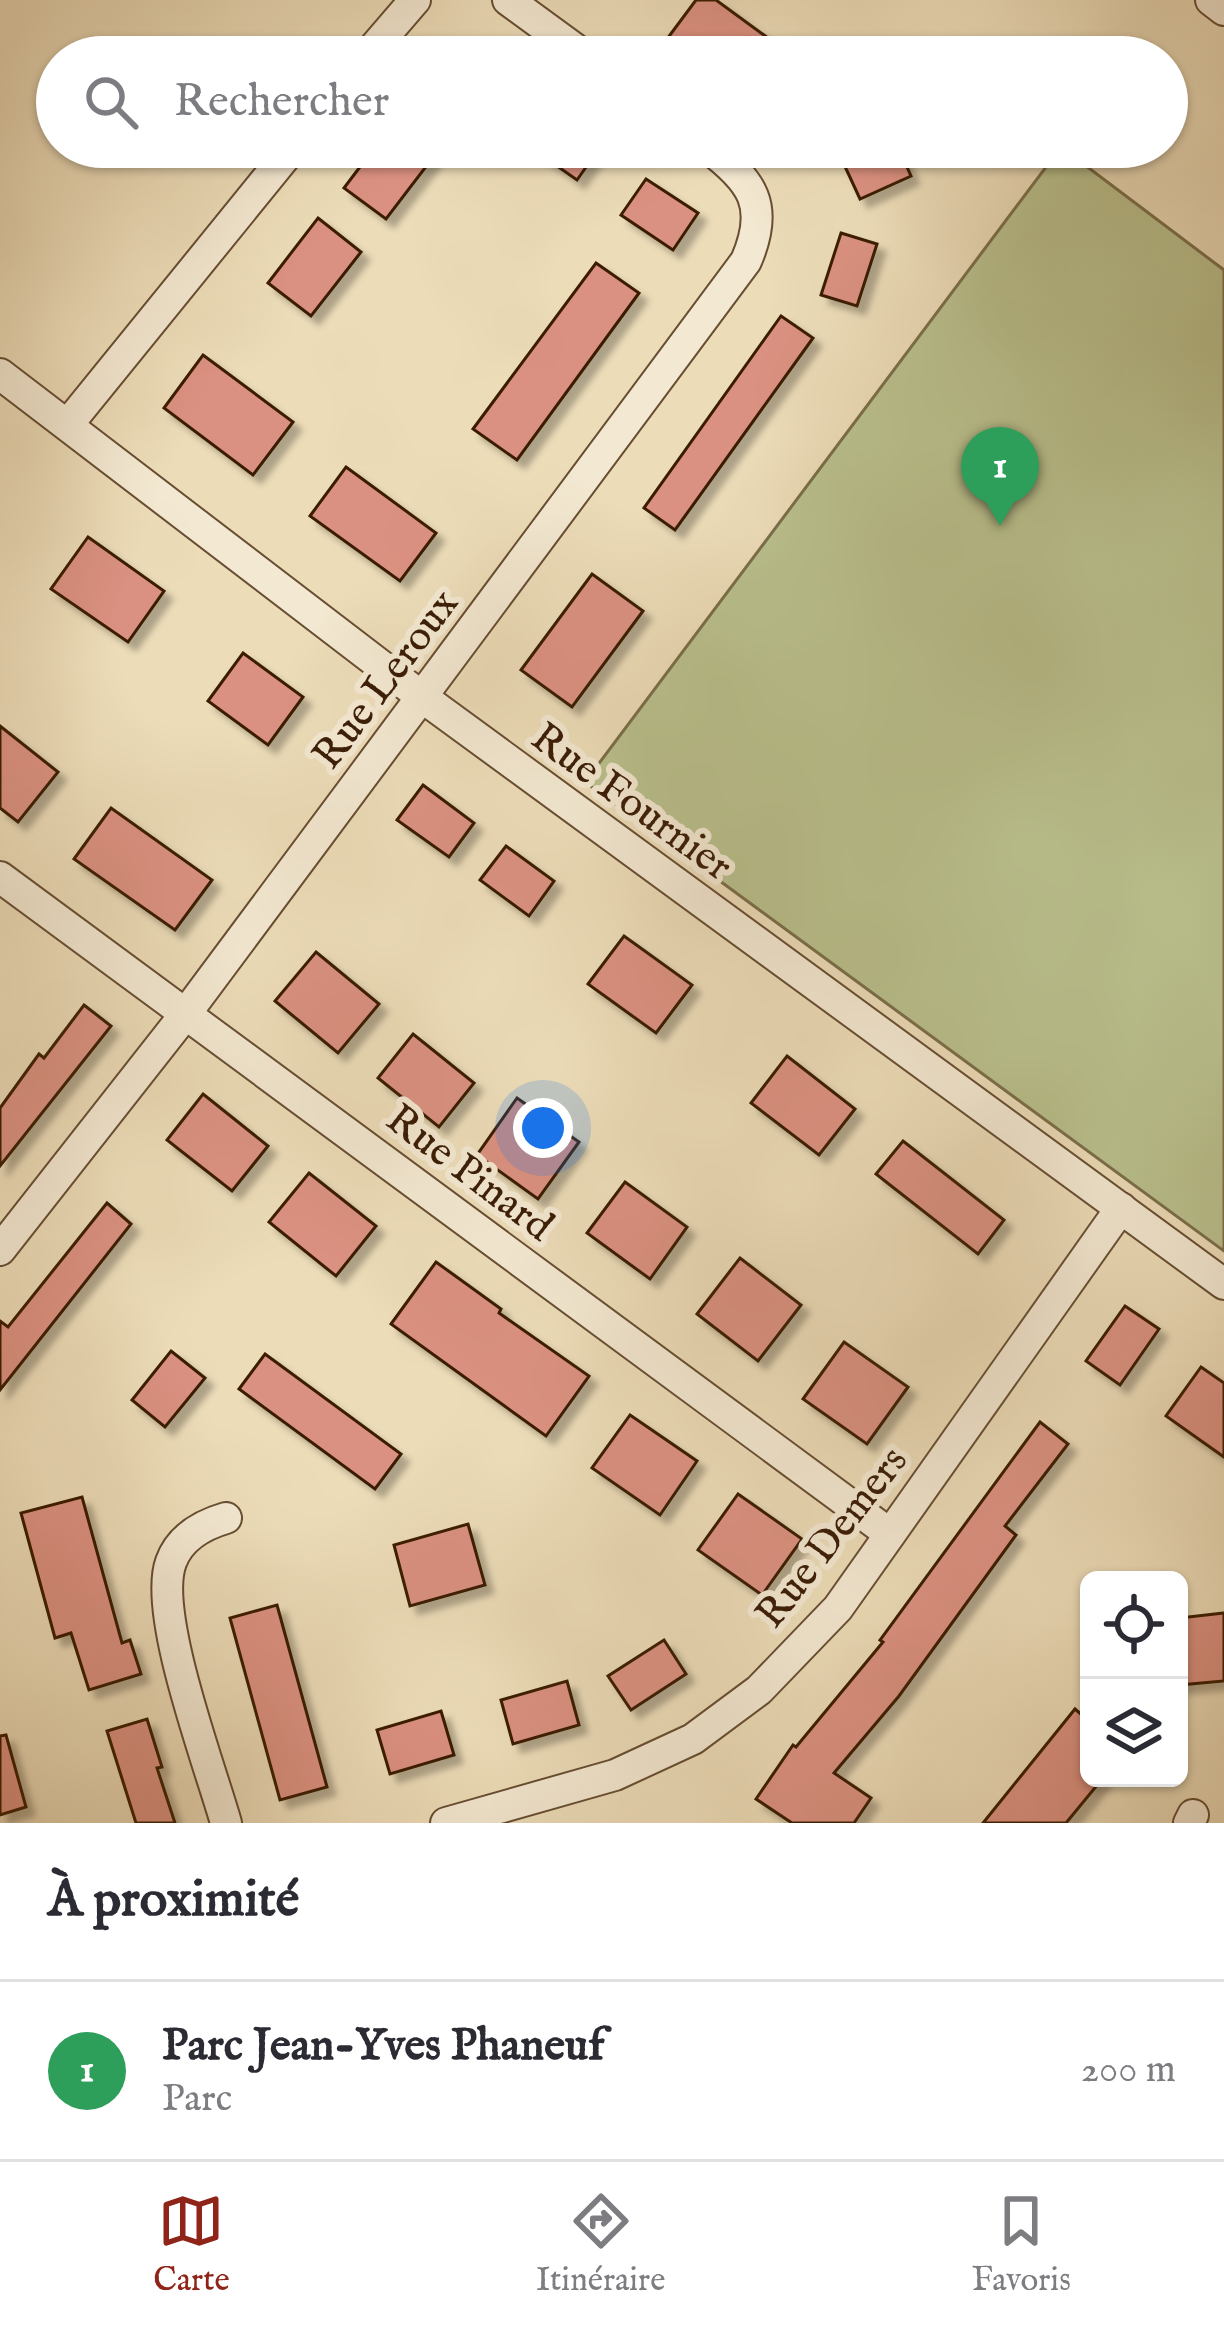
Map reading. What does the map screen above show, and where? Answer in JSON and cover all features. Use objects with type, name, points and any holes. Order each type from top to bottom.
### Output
[{"type":"street","points":[[384,36],[415,0]]},
{"type":"street","points":[[508,0],[557,36]]},
{"type":"street","points":[[1211,0],[1224,10]]},
{"type":"street","points":[[69,423],[276,168]]},
{"type":"street","name":"Rue Leroux","points":[[0,1250],[187,1012],[746,261],[757,236],[758,211],[747,181],[732,168]]},
{"type":"street","name":"Rue Fournier","points":[[0,374],[422,697],[1224,1284]]},
{"type":"street","name":"Rue Pinard","points":[[0,877],[890,1534]]},
{"type":"street","name":"Rue Demers","points":[[446,1823],[615,1775],[693,1739],[759,1690],[838,1608],[1121,1208]]},
{"type":"street","points":[[226,1517],[181,1542],[170,1563],[166,1586],[175,1644],[226,1823]]},
{"type":"green space","points":[[1045,168],[1089,168],[1224,270],[1224,1251],[585,782]]},
{"type":"building","points":[[696,0],[716,0],[765,36],[669,36]]},
{"type":"building","points":[[359,168],[425,168],[386,219],[344,188]]},
{"type":"building","points":[[560,168],[585,168],[577,180]]},
{"type":"building","points":[[846,168],[907,168],[911,176],[860,199]]},
{"type":"building","points":[[646,179],[698,213],[673,250],[621,215]]},
{"type":"building","points":[[318,218],[361,252],[311,316],[268,283]]},
{"type":"building","points":[[841,233],[877,244],[857,306],[821,295]]},
{"type":"building","points":[[596,263],[639,293],[517,460],[473,429]]},
{"type":"building","points":[[781,316],[813,338],[675,530],[644,508]]},
{"type":"building","points":[[203,355],[293,422],[253,475],[164,408]]},
{"type":"building","points":[[346,467],[436,533],[400,581],[310,516]]},
{"type":"building","points":[[88,537],[164,591],[128,642],[51,589]]},
{"type":"building","points":[[592,574],[643,611],[572,707],[521,670]]},
{"type":"building","points":[[243,653],[303,697],[268,745],[208,701]]},
{"type":"building","points":[[0,726],[58,772],[18,822],[0,808]]},
{"type":"building","points":[[423,785],[474,823],[449,857],[397,820]]},
{"type":"building","points":[[111,808],[212,880],[175,930],[74,859]]},
{"type":"building","points":[[506,846],[554,881],[529,916],[480,880]]},
{"type":"building","points":[[624,936],[692,985],[656,1033],[588,984]]},
{"type":"building","points":[[316,952],[379,1004],[338,1053],[275,1001]]},
{"type":"building","points":[[84,1005],[111,1026],[0,1166],[0,1108],[39,1054],[44,1058]]},
{"type":"building","points":[[413,1034],[474,1083],[439,1127],[378,1078]]},
{"type":"building","points":[[787,1056],[855,1109],[819,1155],[751,1103]]},
{"type":"building","points":[[203,1094],[268,1146],[232,1191],[167,1140]]},
{"type":"building","points":[[517,1098],[579,1142],[538,1199],[477,1155]]},
{"type":"building","points":[[903,1141],[1004,1220],[978,1254],[876,1174]]},
{"type":"building","points":[[309,1173],[376,1226],[336,1276],[269,1222]]},
{"type":"building","points":[[625,1182],[687,1227],[650,1279],[587,1233]]},
{"type":"building","points":[[107,1203],[131,1224],[0,1390],[0,1321],[8,1327]]},
{"type":"building","points":[[740,1258],[801,1305],[758,1361],[697,1314]]},
{"type":"building","points":[[436,1262],[589,1376],[546,1436],[391,1324]]},
{"type":"building","points":[[1125,1306],[1159,1329],[1120,1385],[1086,1361]]},
{"type":"building","points":[[844,1342],[908,1387],[867,1444],[803,1399]]},
{"type":"building","points":[[171,1351],[205,1378],[165,1427],[132,1400]]},
{"type":"building","points":[[265,1354],[401,1454],[375,1489],[239,1389]]},
{"type":"building","points":[[1201,1367],[1224,1383],[1224,1457],[1166,1416]]},
{"type":"building","points":[[630,1415],[697,1461],[660,1515],[592,1468]]},
{"type":"building","points":[[1040,1422],[1068,1444],[1005,1526],[1016,1535],[899,1696],[834,1773],[871,1798],[854,1823],[792,1823],[756,1799],[793,1745],[883,1642],[880,1640]]},
{"type":"building","points":[[738,1494],[802,1539],[762,1595],[698,1550]]},
{"type":"building","points":[[82,1497],[122,1643],[130,1640],[141,1674],[89,1690],[71,1633],[55,1638],[21,1513]]},
{"type":"building","points":[[468,1524],[485,1585],[410,1606],[394,1545]]},
{"type":"building","points":[[277,1605],[327,1787],[280,1800],[230,1618]]},
{"type":"building","points":[[1224,1613],[1224,1681],[1188,1684],[1188,1617]]},
{"type":"building","points":[[664,1640],[686,1674],[631,1710],[608,1676]]},
{"type":"building","points":[[567,1681],[579,1725],[513,1744],[501,1700]]},
{"type":"building","points":[[1075,1709],[1080,1713],[1080,1787],[1096,1787],[1066,1823],[983,1823]]},
{"type":"building","points":[[441,1711],[454,1755],[390,1774],[377,1730]]},
{"type":"building","points":[[147,1719],[175,1823],[136,1823],[107,1731]]},
{"type":"building","points":[[6,1735],[26,1807],[0,1815],[0,1736]]},
{"type":"place","name":"Parc Jean-Yves Phaneuf","points":[[1000,526]]}]
